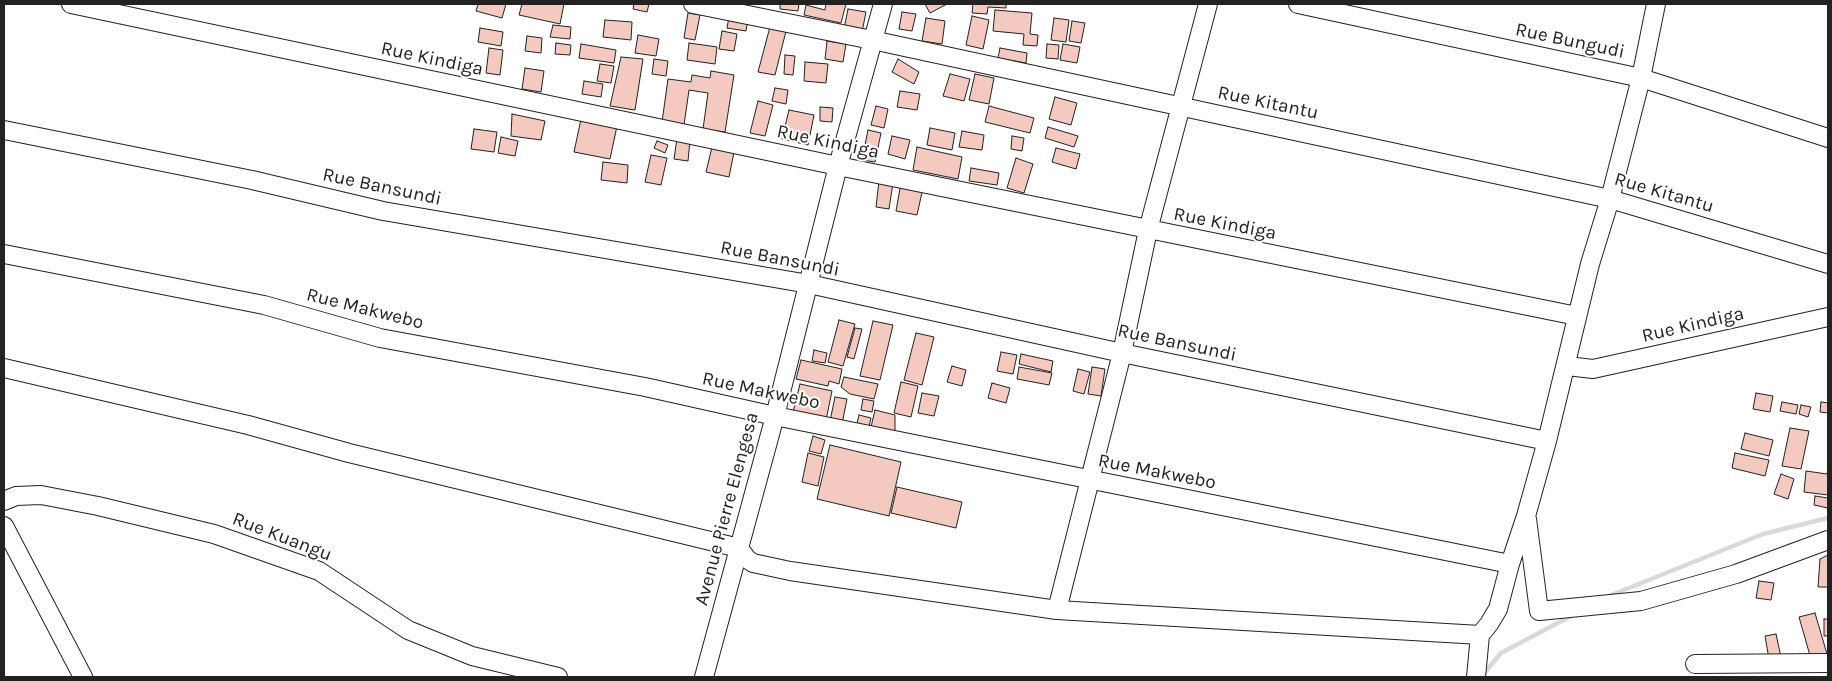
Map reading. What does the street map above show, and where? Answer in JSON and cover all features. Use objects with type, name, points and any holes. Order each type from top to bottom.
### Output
[{"type":"street","name":"Rue Kindiga","points":[[72,4],[838,166],[1577,316]]},
{"type":"street","name":"Rue Kitantu","points":[[693,4],[872,40],[1610,199],[1828,264]]},
{"type":"street","name":"Avenue Pierre Elengesa","points":[[704,677],[775,416],[838,166],[883,4]]},
{"type":"street","points":[[1057,610],[1122,353],[1148,230],[1208,4]]},
{"type":"street","name":"Rue Bungudi","points":[[1298,4],[1641,78],[1828,138]]},
{"type":"street","points":[[1476,677],[1480,635],[1498,609],[1547,441],[1567,366],[1590,264],[1610,199],[1641,78],[1656,4]]},
{"type":"street","name":"Rue Bansundi","points":[[4,130],[252,180],[382,210],[809,284],[1122,353],[1547,441]]},
{"type":"street","name":"Rue Makwebo","points":[[4,254],[264,306],[380,338],[645,387],[775,416],[1510,564]]},
{"type":"street","name":"Rue Kindiga","points":[[1567,366],[1593,369],[1828,317]]},
{"type":"street","points":[[4,368],[248,425],[349,453],[739,548],[746,559],[762,565],[1057,610],[1480,635]]},
{"type":"street","name":"Rue Kuangu","points":[[4,501],[16,496],[41,495],[98,506],[214,534],[319,571],[408,630],[472,656],[558,677]]},
{"type":"street","points":[[1526,516],[1539,611],[1641,601],[1736,574],[1828,540]]},
{"type":"street","points":[[4,526],[83,677]]},
{"type":"street","points":[[1695,664],[1828,663]]},
{"type":"building","points":[[478,4],[506,4],[502,18],[476,11]]},
{"type":"building","points":[[522,4],[564,4],[560,24],[519,15]]},
{"type":"building","points":[[634,4],[649,4],[647,12],[633,9]]},
{"type":"building","points":[[780,4],[799,4],[798,11],[780,9]]},
{"type":"building","points":[[826,4],[846,4],[841,23],[804,15],[806,5],[825,10]]},
{"type":"building","points":[[925,4],[947,4],[930,13]]},
{"type":"building","points":[[973,4],[1006,4],[1006,8],[988,7],[987,14],[972,13]]},
{"type":"building","points":[[848,9],[866,12],[862,32],[844,29]]},
{"type":"building","points":[[995,10],[1032,13],[1030,34],[1038,35],[1037,46],[1023,45],[1024,34],[993,31]]},
{"type":"building","points":[[902,12],[916,14],[912,31],[899,29]]},
{"type":"building","points":[[688,13],[700,15],[695,40],[684,38]]},
{"type":"building","points":[[972,16],[989,20],[983,49],[966,45]]},
{"type":"building","points":[[729,17],[748,19],[746,31],[727,28]]},
{"type":"building","points":[[926,18],[945,21],[942,44],[922,41]]},
{"type":"building","points":[[1054,18],[1069,20],[1066,42],[1051,40]]},
{"type":"building","points":[[605,20],[632,22],[631,40],[603,37]]},
{"type":"building","points":[[1072,21],[1085,23],[1081,43],[1069,41]]},
{"type":"building","points":[[771,23],[787,27],[775,75],[758,72]]},
{"type":"building","points":[[553,25],[571,27],[570,39],[550,37]]},
{"type":"building","points":[[480,28],[503,32],[501,46],[478,42]]},
{"type":"building","points":[[722,31],[737,34],[734,51],[719,49]]},
{"type":"building","points":[[638,35],[659,39],[656,56],[635,53]]},
{"type":"building","points":[[527,36],[542,38],[541,53],[525,51]]},
{"type":"building","points":[[827,41],[846,44],[843,62],[825,59]]},
{"type":"building","points":[[556,43],[571,45],[570,55],[555,54]]},
{"type":"building","points":[[689,43],[717,47],[715,64],[687,60]]},
{"type":"building","points":[[581,44],[616,50],[614,63],[579,58]]},
{"type":"building","points":[[1047,44],[1059,45],[1058,59],[1046,58]]},
{"type":"building","points":[[1063,44],[1080,47],[1077,63],[1060,60]]},
{"type":"building","points":[[489,48],[503,50],[500,75],[486,73]]},
{"type":"building","points":[[1000,48],[1027,53],[1026,63],[998,58]]},
{"type":"building","points":[[785,55],[795,56],[793,75],[784,74]]},
{"type":"building","points":[[621,57],[643,59],[635,110],[610,106]]},
{"type":"building","points":[[654,59],[668,61],[666,76],[652,74]]},
{"type":"building","points":[[898,59],[919,72],[914,84],[892,72]]},
{"type":"building","points":[[805,62],[828,64],[826,83],[804,81]]},
{"type":"building","points":[[600,64],[614,66],[611,83],[597,81]]},
{"type":"building","points":[[525,68],[544,71],[541,92],[522,89]]},
{"type":"building","points":[[711,71],[734,75],[725,132],[703,129],[708,93],[689,90],[684,125],[662,122],[668,79],[691,82],[692,75],[710,78]]},
{"type":"building","points":[[950,74],[970,79],[964,101],[943,96]]},
{"type":"building","points":[[975,74],[994,78],[989,104],[969,100]]},
{"type":"building","points":[[584,81],[603,84],[601,97],[582,94]]},
{"type":"building","points":[[775,88],[788,90],[786,104],[772,101]]},
{"type":"building","points":[[900,91],[920,94],[917,110],[897,107]]},
{"type":"building","points":[[1055,97],[1077,103],[1071,125],[1049,119]]},
{"type":"building","points":[[758,101],[773,105],[765,136],[750,133]]},
{"type":"building","points":[[876,106],[888,109],[884,128],[871,125]]},
{"type":"building","points":[[989,106],[1034,118],[1030,133],[985,122]]},
{"type":"building","points":[[820,107],[833,108],[832,122],[820,121]]},
{"type":"building","points":[[789,110],[814,115],[808,145],[782,139]]},
{"type":"building","points":[[512,114],[545,121],[541,140],[511,136]]},
{"type":"building","points":[[581,119],[617,126],[610,159],[574,152]]},
{"type":"building","points":[[1048,127],[1078,136],[1074,147],[1045,138]]},
{"type":"building","points":[[930,128],[955,133],[952,150],[927,145]]},
{"type":"building","points":[[474,129],[497,132],[494,152],[471,149]]},
{"type":"building","points":[[868,130],[881,133],[875,162],[862,160]]},
{"type":"building","points":[[962,131],[984,135],[982,150],[959,147]]},
{"type":"building","points":[[892,136],[910,140],[905,159],[888,154]]},
{"type":"building","points":[[1012,136],[1024,138],[1022,151],[1011,149]]},
{"type":"building","points":[[501,137],[518,141],[515,156],[498,153]]},
{"type":"building","points":[[677,138],[690,140],[688,161],[674,159]]},
{"type":"building","points":[[657,141],[668,145],[665,153],[654,148]]},
{"type":"building","points":[[712,147],[734,152],[729,177],[706,172]]},
{"type":"building","points":[[917,147],[962,157],[958,179],[913,170]]},
{"type":"building","points":[[1056,148],[1080,154],[1076,169],[1052,162]]},
{"type":"building","points":[[651,155],[667,158],[661,185],[645,182]]},
{"type":"building","points":[[1016,158],[1033,164],[1024,193],[1007,188]]},
{"type":"building","points":[[603,162],[628,165],[627,183],[601,180]]},
{"type":"building","points":[[971,168],[999,173],[997,185],[969,181]]},
{"type":"building","points":[[879,181],[893,183],[889,209],[876,207]]},
{"type":"building","points":[[901,183],[923,188],[917,215],[896,211]]},
{"type":"building","points":[[839,320],[855,324],[843,366],[828,362]]},
{"type":"building","points":[[873,321],[893,325],[880,380],[860,376]]},
{"type":"building","points":[[855,328],[862,329],[854,359],[847,357]]},
{"type":"building","points":[[916,333],[934,337],[922,385],[904,380]]},
{"type":"building","points":[[814,350],[827,353],[825,363],[812,361]]},
{"type":"building","points":[[1001,352],[1017,355],[1013,374],[997,371]]},
{"type":"building","points":[[1021,354],[1053,361],[1051,372],[1019,364]]},
{"type":"building","points":[[801,360],[842,369],[839,384],[829,381],[828,386],[796,379]]},
{"type":"building","points":[[952,366],[966,370],[962,386],[947,382]]},
{"type":"building","points":[[1019,367],[1052,373],[1049,385],[1017,379]]},
{"type":"building","points":[[1092,367],[1105,369],[1101,396],[1088,394]]},
{"type":"building","points":[[1078,369],[1090,372],[1084,394],[1073,391]]},
{"type":"building","points":[[844,377],[878,384],[874,399],[850,394],[841,387]]},
{"type":"building","points":[[901,382],[918,386],[911,417],[894,413]]},
{"type":"building","points":[[992,383],[1010,388],[1006,403],[988,398]]},
{"type":"building","points":[[800,384],[832,391],[826,420],[793,412]]},
{"type":"building","points":[[922,393],[939,396],[934,416],[918,413]]},
{"type":"building","points":[[1756,393],[1773,396],[1770,412],[1753,409]]},
{"type":"building","points":[[835,397],[847,399],[842,424],[830,421]]},
{"type":"building","points":[[863,399],[874,401],[872,412],[861,410]]},
{"type":"building","points":[[1782,402],[1798,405],[1796,414],[1780,411]]},
{"type":"building","points":[[1821,402],[1828,403],[1828,413],[1820,412]]},
{"type":"building","points":[[1801,405],[1811,407],[1808,417],[1799,414]]},
{"type":"building","points":[[875,410],[895,415],[895,432],[871,427]]},
{"type":"building","points":[[859,415],[871,418],[868,431],[856,428]]},
{"type":"building","points":[[1790,428],[1809,431],[1801,469],[1782,466]]},
{"type":"building","points":[[1745,433],[1773,440],[1769,456],[1741,449]]},
{"type":"building","points":[[813,436],[825,440],[821,454],[809,451]]},
{"type":"building","points":[[830,445],[901,462],[889,516],[817,499]]},
{"type":"building","points":[[808,453],[824,457],[818,486],[802,482]]},
{"type":"building","points":[[1735,453],[1769,460],[1765,476],[1732,468]]},
{"type":"building","points":[[1828,466],[1828,495],[1804,492],[1806,471],[1827,474]]},
{"type":"building","points":[[1781,474],[1794,479],[1788,499],[1774,494]]},
{"type":"building","points":[[897,487],[962,502],[956,528],[891,513]]},
{"type":"building","points":[[1815,496],[1828,498],[1828,508],[1814,505]]},
{"type":"building","points":[[1828,555],[1828,587],[1818,587],[1820,559]]},
{"type":"building","points":[[1759,581],[1774,583],[1771,600],[1756,598]]},
{"type":"building","points":[[1815,613],[1827,654],[1811,659],[1799,617]]},
{"type":"building","points":[[1824,619],[1828,619],[1828,636],[1824,636]]},
{"type":"building","points":[[1776,634],[1781,657],[1769,659],[1765,636]]},
{"type":"waterway","points":[[1604,598],[1763,534],[1828,518]]},
{"type":"waterway","points":[[1481,677],[1501,653],[1573,615]]}]
